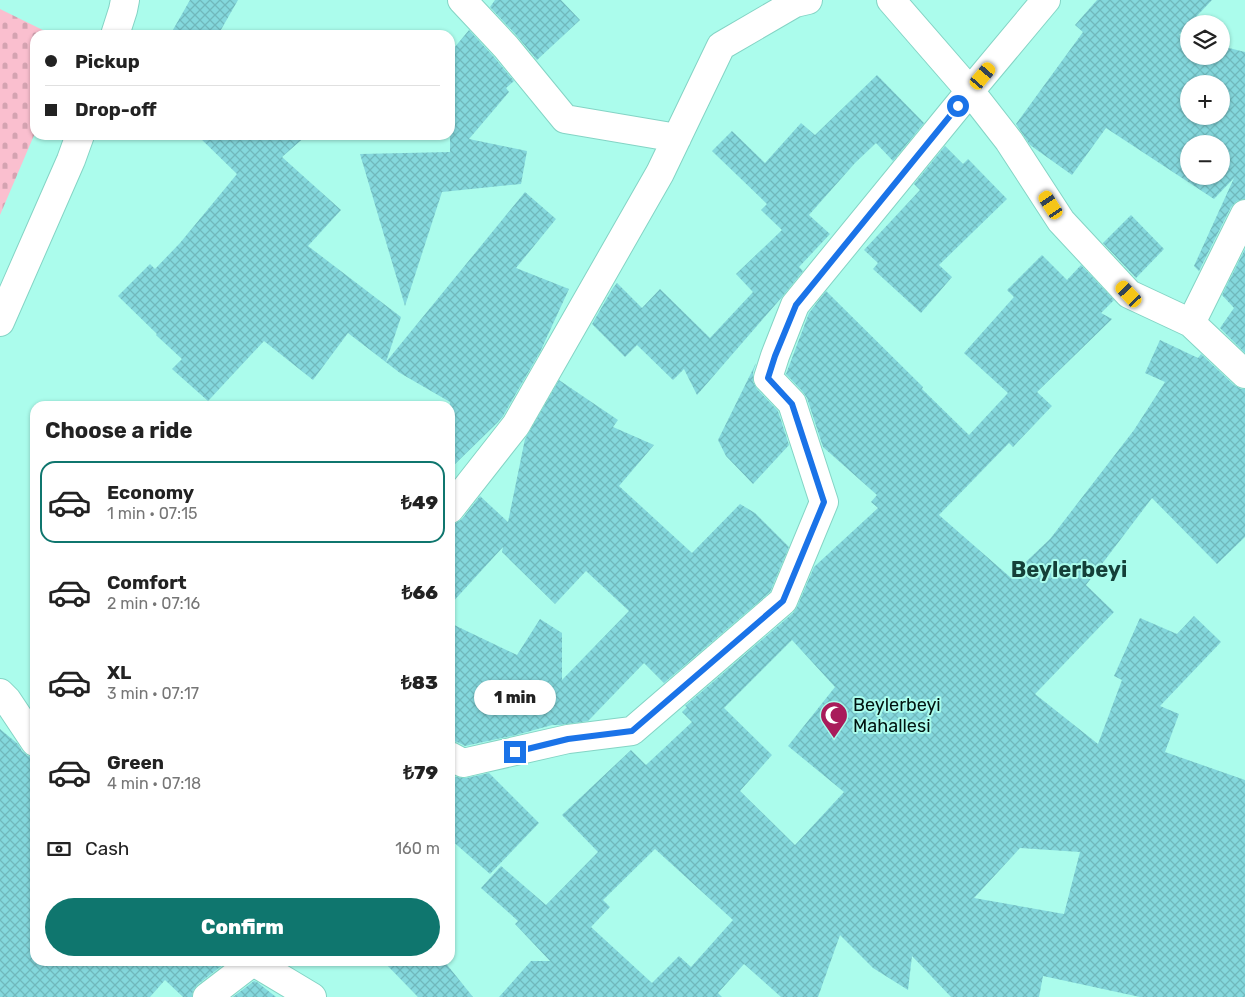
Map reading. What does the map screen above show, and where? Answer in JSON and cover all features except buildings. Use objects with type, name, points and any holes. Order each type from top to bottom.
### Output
[{"type":"street","points":[[117,30],[124,10],[125,0]]},
{"type":"street","points":[[462,0],[506,47],[565,119],[677,138]]},
{"type":"street","points":[[455,503],[516,425],[660,173],[721,46],[795,3],[808,0]]},
{"type":"street","points":[[892,0],[970,91],[1009,141],[1061,221],[1129,294],[1191,324],[1245,374]]},
{"type":"street","points":[[455,759],[463,764],[568,739],[632,731],[783,601],[824,502],[792,404],[768,378],[796,305],[1046,0]]},
{"type":"street","points":[[0,322],[78,140]]},
{"type":"street","points":[[1191,324],[1245,214]]},
{"type":"street","points":[[0,693],[7,700],[30,734]]},
{"type":"street","points":[[207,997],[248,966]]},
{"type":"street","points":[[260,966],[312,997]]},
{"type":"green space","points":[[0,9],[43,30],[30,30],[30,140],[32,140],[0,215]]},
{"type":"place","name":"Beylerbeyi Mahallesi","points":[[834,739]]},
{"type":"district","name":"Beylerbeyi","points":[[1069,569]]},
{"type":"route","points":[[515,752],[568,739],[632,731],[783,601],[824,502],[792,404],[768,378],[775,356],[796,305],[958,106]]}]
